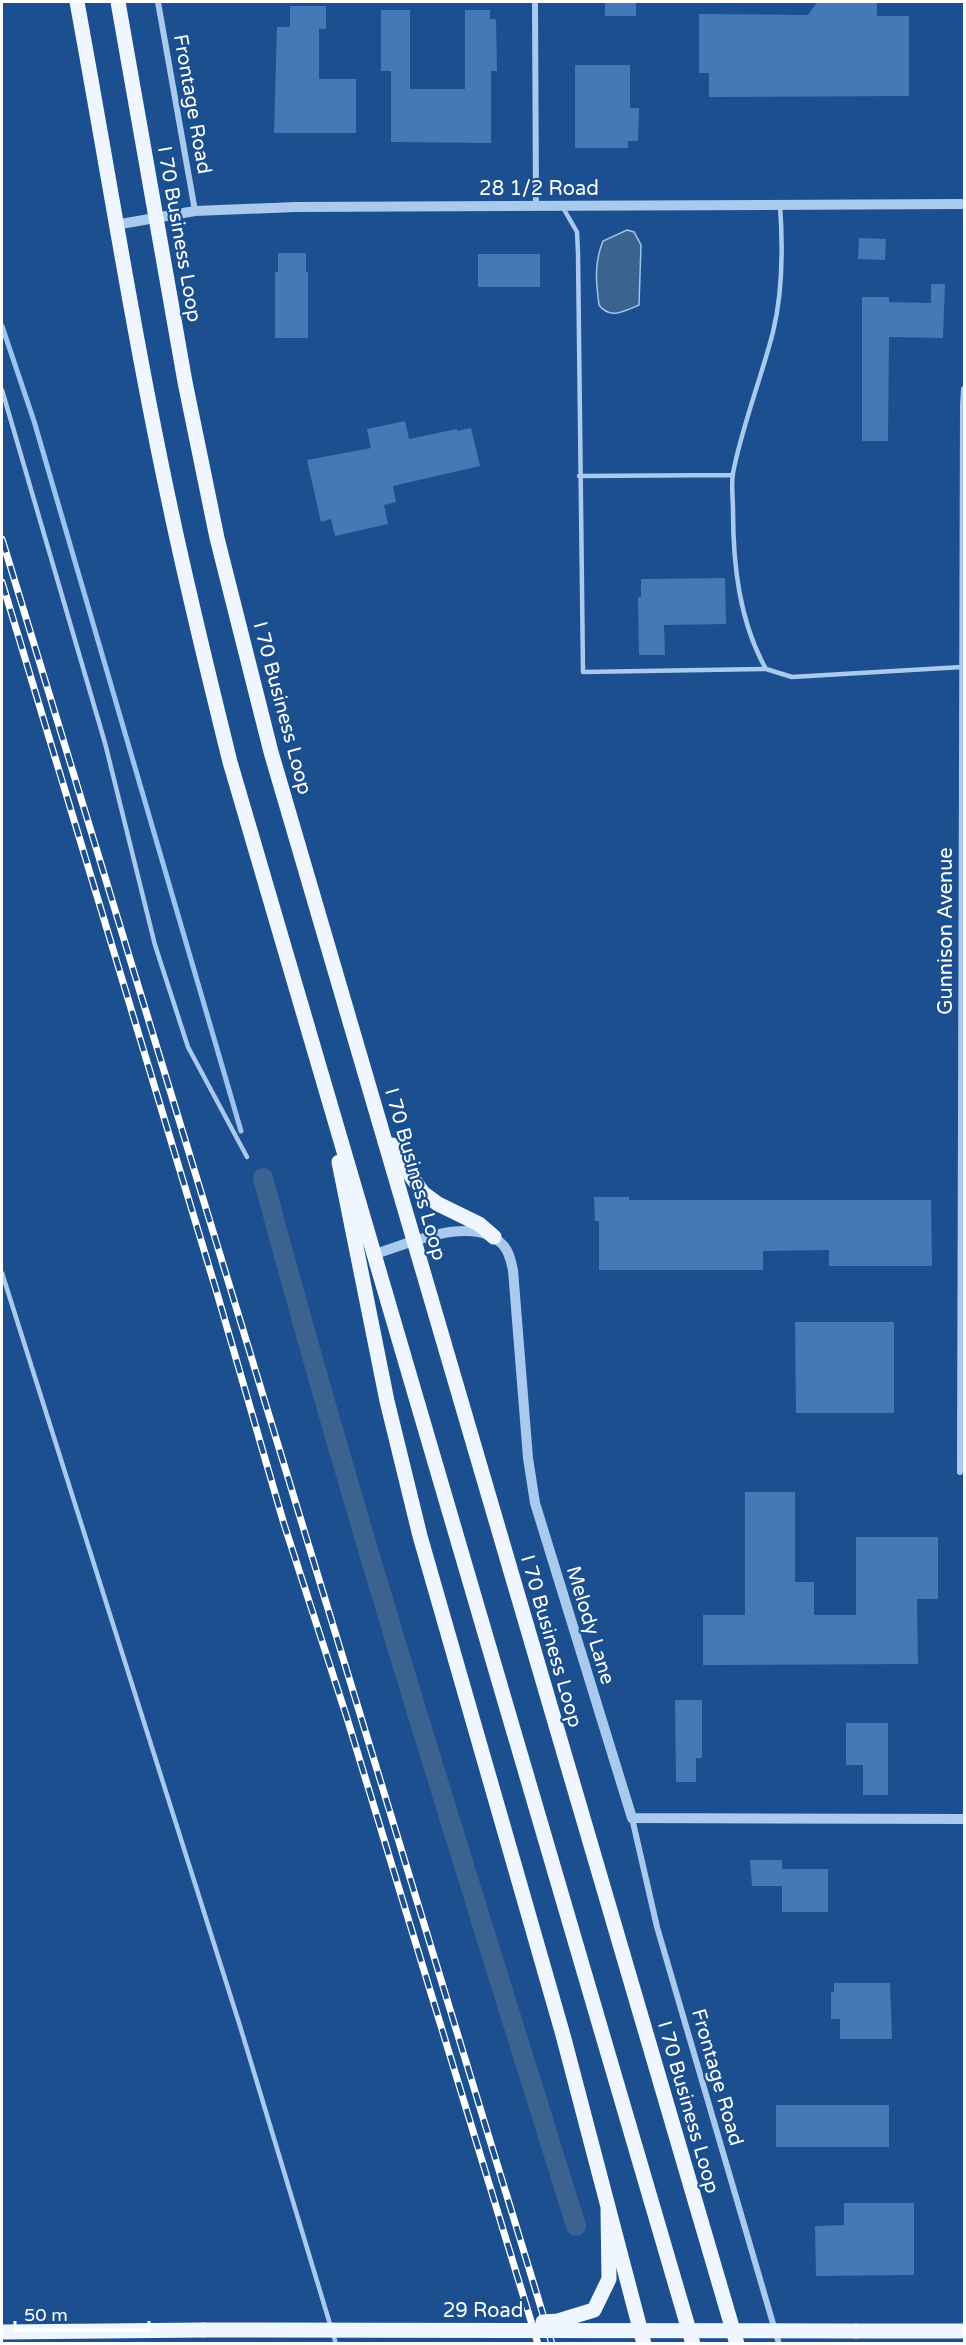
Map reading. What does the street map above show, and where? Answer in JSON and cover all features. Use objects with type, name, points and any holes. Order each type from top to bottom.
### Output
[{"type":"main road","points":[[77,2],[115,225],[169,504],[191,605],[230,762],[693,2343]]},
{"type":"main road","name":"I 70 Business Loop","points":[[118,2],[185,382],[217,538],[271,752],[737,2343]]},
{"type":"main road","points":[[323,1080],[363,1292],[420,1536],[563,2035],[642,2337]]},
{"type":"main road","points":[[372,1103],[402,1163],[423,1192],[438,1204],[479,1224],[494,1237]]},
{"type":"main road","points":[[447,2331],[469,2324],[558,2322],[594,2310],[609,2279],[608,2210]]},
{"type":"main road","points":[[669,2261],[701,2343]]},
{"type":"main road","name":"29 Road","points":[[2,2332],[447,2331],[642,2337],[856,2331],[964,2331]]},
{"type":"street","name":"Frontage Road","points":[[158,2],[195,212]]},
{"type":"street","points":[[535,2],[536,206]]},
{"type":"street","name":"28 1/2 Road","points":[[115,225],[195,212],[295,207],[964,204]]},
{"type":"street","name":"Gunnison Avenue","points":[[960,1472],[964,389]]},
{"type":"street","points":[[375,1254],[463,1230],[479,1231],[494,1237]]},
{"type":"street","name":"Melody Lane","points":[[494,1237],[504,1246],[513,1270],[528,1458],[535,1503],[632,1818]]},
{"type":"street","name":"Frontage Road","points":[[632,1818],[657,1927],[780,2343]]},
{"type":"street","points":[[632,1818],[964,1819]]},
{"type":"lane","points":[[766,669],[750,638],[733,549],[733,475],[773,330],[780,286],[782,247],[780,205]]},
{"type":"lane","points":[[562,206],[576,232],[583,672],[766,669],[792,677],[962,667]]},
{"type":"lane","points":[[2,390],[105,743],[155,945],[188,1047],[247,1158]]},
{"type":"lane","points":[[579,476],[733,475]]},
{"type":"lane","points":[[2,1273],[240,2026],[336,2343]]},
{"type":"water","points":[[627,230],[634,232],[641,245],[639,305],[623,312],[608,312],[599,305],[598,257],[603,241]]},
{"type":"building","points":[[605,2],[636,2],[636,16],[605,16]]},
{"type":"building","points":[[817,2],[877,2],[877,16],[909,16],[909,96],[709,97],[709,73],[699,73],[699,14],[808,15]]},
{"type":"building","points":[[290,6],[326,6],[326,29],[319,29],[319,79],[356,79],[356,133],[274,133],[277,27],[290,27]]},
{"type":"building","points":[[381,10],[410,10],[410,89],[465,89],[465,10],[490,10],[490,19],[496,19],[497,71],[491,71],[491,143],[391,142],[391,71],[381,71]]},
{"type":"building","points":[[575,65],[630,65],[630,108],[639,108],[638,141],[628,141],[628,148],[575,148]]},
{"type":"building","points":[[859,238],[886,239],[885,260],[858,259]]},
{"type":"building","points":[[278,253],[306,253],[308,338],[275,338],[275,272],[278,272]]},
{"type":"building","points":[[478,254],[540,254],[540,287],[478,287]]},
{"type":"building","points":[[931,284],[945,284],[943,338],[889,337],[888,441],[862,441],[862,297],[889,297],[889,302],[931,303]]},
{"type":"building","points":[[405,421],[409,439],[471,428],[480,466],[393,486],[396,502],[384,505],[388,524],[335,536],[331,519],[321,522],[307,460],[371,448],[367,429]]},
{"type":"building","points":[[725,578],[726,624],[664,625],[665,655],[639,655],[638,597],[641,597],[641,579]]},
{"type":"building","points":[[594,1197],[629,1197],[629,1200],[931,1200],[932,1266],[829,1266],[829,1250],[763,1251],[763,1270],[599,1270],[599,1221],[595,1221]]},
{"type":"building","points":[[795,1322],[894,1322],[894,1413],[796,1413]]},
{"type":"building","points":[[745,1492],[795,1492],[795,1582],[814,1582],[814,1615],[856,1615],[856,1537],[938,1537],[938,1599],[917,1599],[918,1664],[703,1665],[703,1615],[745,1615]]},
{"type":"building","points":[[675,1700],[702,1700],[702,1758],[696,1758],[696,1782],[676,1782]]},
{"type":"building","points":[[846,1723],[888,1723],[888,1795],[863,1795],[863,1765],[846,1765]]},
{"type":"building","points":[[750,1860],[782,1860],[782,1869],[828,1869],[828,1912],[782,1912],[782,1886],[752,1886]]},
{"type":"building","points":[[834,1983],[890,1983],[892,2039],[840,2039],[840,2019],[831,2019],[831,1992],[834,1992]]},
{"type":"building","points":[[776,2105],[889,2105],[889,2147],[776,2147]]},
{"type":"building","points":[[844,2203],[914,2203],[914,2275],[816,2276],[815,2226],[844,2225]]},
{"type":"waterway","points":[[2,326],[34,421],[241,1131]]},
{"type":"waterway","points":[[263,1178],[375,1573],[576,2226]]},
{"type":"railway","points":[[2,539],[552,2344]]},
{"type":"railway","points":[[2,582],[217,1293],[284,1524],[347,1718],[538,2344]]}]
